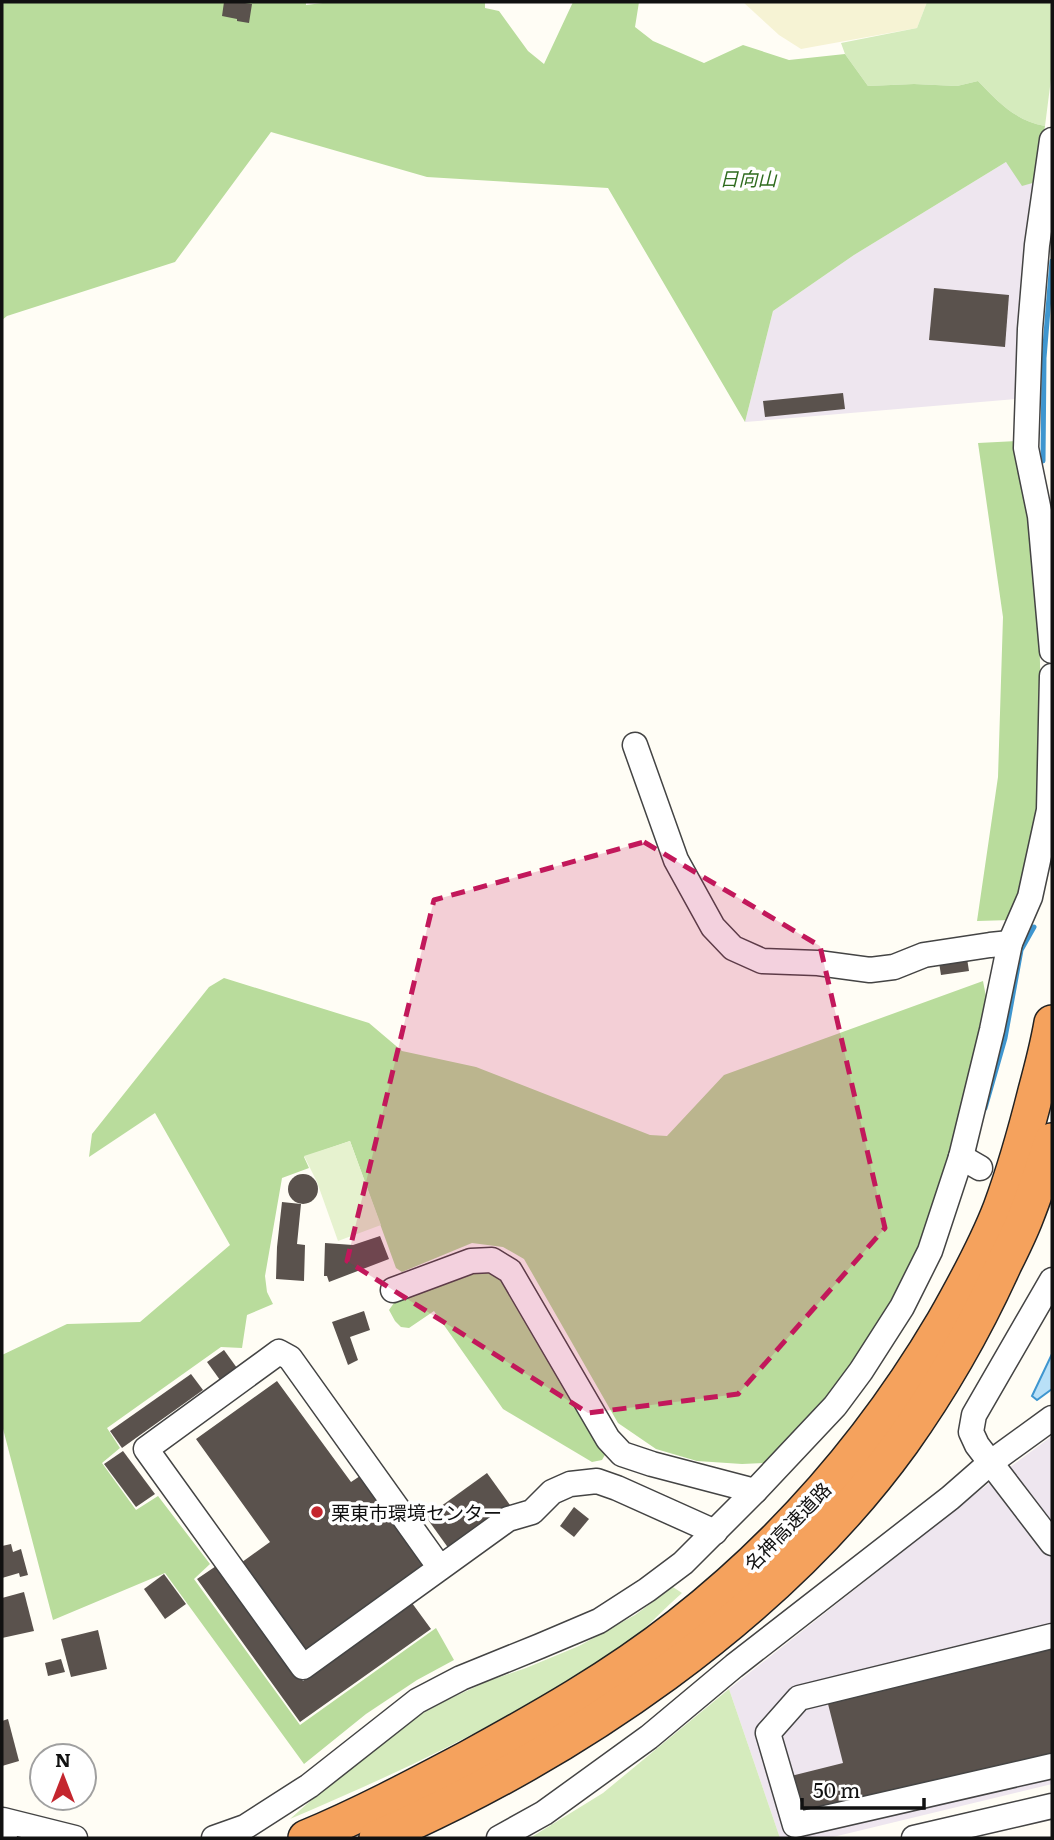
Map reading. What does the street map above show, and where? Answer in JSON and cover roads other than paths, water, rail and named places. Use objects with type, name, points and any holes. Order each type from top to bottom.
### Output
[{"type":"highway","name":"名神高速道路","points":[[306,1838],[420,1784],[599,1683],[678,1627],[751,1564],[818,1496],[876,1426],[921,1361],[966,1283],[1000,1210],[1027,1129],[1052,1023]]},
{"type":"highway","name":"名神高速道路","points":[[377,1838],[422,1819],[522,1766],[616,1709],[696,1651],[775,1584],[844,1514],[901,1443],[948,1372],[990,1295],[1026,1217],[1052,1141]]},
{"type":"street","points":[[1052,140],[1037,245],[1030,329],[1026,448],[1040,516],[1052,651]]},
{"type":"street","points":[[214,1838],[245,1827],[309,1786],[416,1701],[461,1678],[599,1620],[647,1590],[683,1563],[715,1532],[835,1406],[861,1371],[902,1307],[970,1162],[1010,943],[1030,897],[1049,810],[1052,676]]},
{"type":"street","points":[[635,745],[676,860],[713,927],[733,947],[762,961],[818,963],[870,970],[894,967],[924,955],[1010,943]]},
{"type":"street","points":[[393,1290],[471,1261],[492,1260],[510,1271],[608,1439],[622,1454],[755,1491]]},
{"type":"street","points":[[1052,1280],[974,1415],[971,1432],[990,1463],[1052,1543]]},
{"type":"street","points":[[440,1568],[290,1358],[279,1352],[146,1449],[303,1667],[508,1519],[532,1512],[552,1492],[570,1484],[597,1481],[715,1532]]},
{"type":"street","points":[[499,1838],[544,1813],[649,1737],[745,1658],[950,1498],[990,1463],[1052,1418]]},
{"type":"street","points":[[1052,1636],[800,1698],[768,1733],[795,1825],[1052,1766]]},
{"type":"street","points":[[914,1838],[1052,1806]]},
{"type":"street","points":[[5,1838],[3,1820],[75,1838]]},
{"type":"water","points":[[1052,1354],[1052,1389],[1037,1400],[1032,1396]]},
{"type":"waterway","points":[[1043,461],[1044,358],[1052,261]]},
{"type":"waterway","points":[[985,1108],[1005,1038],[1021,950],[1034,927]]},
{"type":"place","name":"栗東市環境センター","points":[[317,1512]]},
{"type":"park label","name":"日向山","points":[[748,178]]}]
